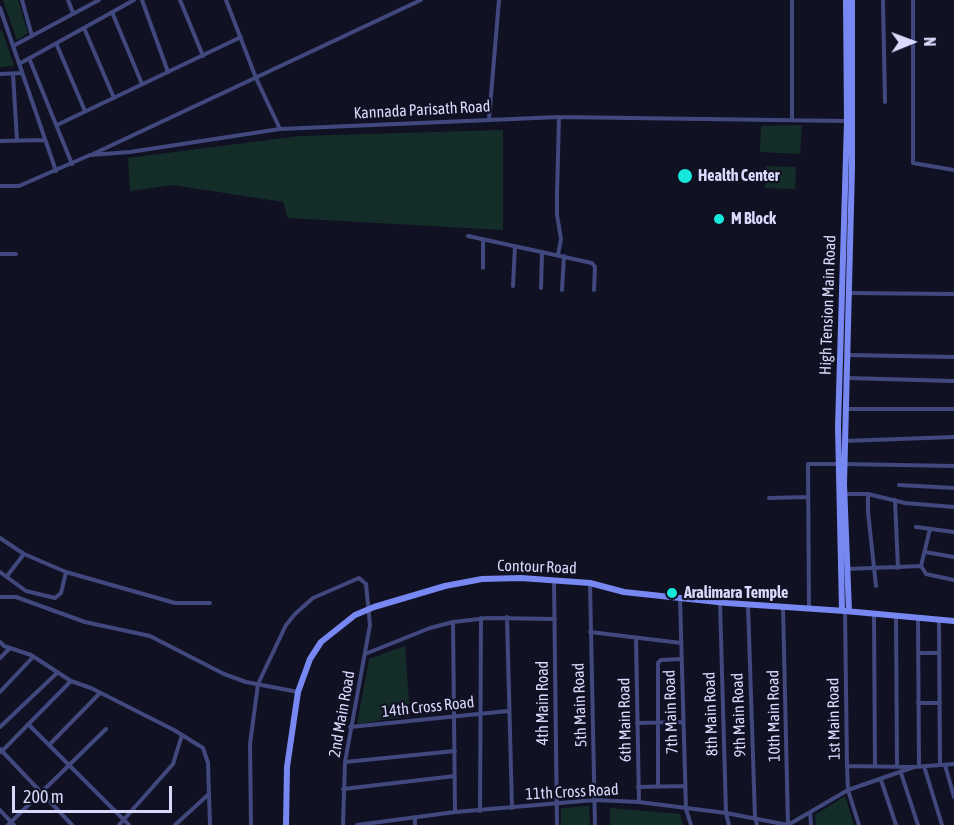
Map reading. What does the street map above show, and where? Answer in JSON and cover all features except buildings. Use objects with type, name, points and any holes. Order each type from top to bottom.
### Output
[{"type":"main road","name":"High Tension Main Road","points":[[845,611],[841,441],[850,120],[846,0]]},
{"type":"main road","points":[[841,441],[845,409],[849,293],[852,0]]},
{"type":"main road","points":[[841,494],[847,569],[845,611]]},
{"type":"main road","name":"Contour Road","points":[[286,825],[287,767],[298,692],[310,659],[321,642],[355,615],[369,609],[445,586],[483,579],[521,578],[590,584],[624,592],[720,602],[954,621]]},
{"type":"street","points":[[22,0],[32,36]]},
{"type":"street","points":[[68,0],[74,14]]},
{"type":"street","points":[[13,46],[98,0]]},
{"type":"street","points":[[19,64],[134,0]]},
{"type":"street","points":[[141,0],[168,72]]},
{"type":"street","points":[[180,0],[203,56]]},
{"type":"street","points":[[226,0],[256,78],[280,129]]},
{"type":"street","points":[[90,155],[421,0]]},
{"type":"street","points":[[489,119],[499,0]]},
{"type":"street","points":[[792,0],[792,120]]},
{"type":"street","points":[[883,0],[885,102]]},
{"type":"street","points":[[913,0],[913,163],[954,170]]},
{"type":"street","points":[[0,8],[3,24],[13,46],[56,171]]},
{"type":"street","points":[[112,12],[142,84]]},
{"type":"street","points":[[84,28],[114,98]]},
{"type":"street","points":[[57,125],[241,36]]},
{"type":"street","points":[[56,43],[85,111]]},
{"type":"street","points":[[29,58],[72,164]]},
{"type":"street","points":[[0,74],[22,73]]},
{"type":"street","points":[[13,74],[17,140]]},
{"type":"street","points":[[558,255],[561,239],[557,204],[559,117]]},
{"type":"street","name":"Kannada Parisath Road","points":[[0,186],[19,186],[90,155],[130,152],[280,129],[559,117],[850,120]]},
{"type":"street","points":[[0,141],[45,140]]},
{"type":"street","points":[[468,236],[595,264],[594,290]]},
{"type":"street","points":[[483,239],[483,268]]},
{"type":"street","points":[[513,286],[515,246]]},
{"type":"street","points":[[542,252],[542,288]]},
{"type":"street","points":[[0,254],[15,254]]},
{"type":"street","points":[[562,290],[564,256]]},
{"type":"street","points":[[849,293],[954,294]]},
{"type":"street","points":[[846,355],[954,357]]},
{"type":"street","points":[[846,378],[954,381]]},
{"type":"street","points":[[845,409],[954,409]]},
{"type":"street","points":[[841,441],[954,437]]},
{"type":"street","points":[[809,608],[807,464],[954,466]]},
{"type":"street","points":[[899,485],[954,488]]},
{"type":"street","points":[[841,494],[868,494],[895,500],[954,507]]},
{"type":"street","points":[[868,494],[876,586]]},
{"type":"street","points":[[770,498],[808,497]]},
{"type":"street","points":[[895,500],[898,568]]},
{"type":"street","points":[[916,527],[954,532]]},
{"type":"street","points":[[930,529],[921,566],[926,574],[954,580]]},
{"type":"street","points":[[0,538],[24,554],[66,572],[175,603],[210,603]]},
{"type":"street","points":[[925,552],[954,557]]},
{"type":"street","points":[[7,576],[24,554]]},
{"type":"street","points":[[847,569],[921,566]]},
{"type":"street","points":[[0,572],[26,591],[55,598],[61,593],[66,572]]},
{"type":"street","name":"2nd Main Road","points":[[258,684],[286,625],[313,597],[359,578],[366,584],[370,625],[345,762],[343,825]]},
{"type":"street","name":"4th Main Road","points":[[554,580],[557,825]]},
{"type":"street","name":"5th Main Road","points":[[590,584],[595,825]]},
{"type":"street","points":[[0,597],[16,597],[85,622],[150,636],[224,674],[298,692]]},
{"type":"street","name":"7th Main Road","points":[[680,598],[686,809],[691,825]]},
{"type":"street","name":"8th Main Road","points":[[720,602],[726,813],[729,825]]},
{"type":"street","name":"9th Main Road","points":[[748,604],[757,825]]},
{"type":"street","name":"10th Main Road","points":[[783,606],[788,825]]},
{"type":"street","name":"1st Main Road","points":[[845,611],[848,790],[859,825]]},
{"type":"street","points":[[874,613],[875,766]]},
{"type":"street","points":[[894,775],[897,615]]},
{"type":"street","points":[[365,654],[430,628],[453,622],[507,617],[555,619]]},
{"type":"street","points":[[507,617],[512,808]]},
{"type":"street","points":[[916,766],[918,617]]},
{"type":"street","points":[[480,811],[481,618]]},
{"type":"street","points":[[939,619],[943,765],[954,797]]},
{"type":"street","points":[[453,622],[455,812]]},
{"type":"street","points":[[590,632],[681,643]]},
{"type":"street","name":"6th Main Road","points":[[636,638],[639,802]]},
{"type":"street","points":[[0,642],[33,657],[71,681],[100,693],[203,748],[208,763],[210,825]]},
{"type":"street","points":[[0,658],[10,648]]},
{"type":"street","points":[[918,653],[939,653]]},
{"type":"street","points":[[0,692],[33,657]]},
{"type":"street","points":[[658,787],[659,661],[681,658]]},
{"type":"street","points":[[0,727],[58,672]]},
{"type":"street","points":[[71,681],[0,751],[72,825]]},
{"type":"street","points":[[251,825],[250,744],[258,684]]},
{"type":"street","points":[[49,745],[100,693]]},
{"type":"street","points":[[918,703],[940,703]]},
{"type":"street","name":"14th Cross Road","points":[[350,727],[508,711]]},
{"type":"street","points":[[637,723],[683,722]]},
{"type":"street","points":[[28,724],[129,825]]},
{"type":"street","points":[[0,810],[11,824],[106,729]]},
{"type":"street","points":[[119,825],[173,764],[182,735]]},
{"type":"street","points":[[345,762],[455,751]]},
{"type":"street","points":[[847,766],[954,764]]},
{"type":"street","points":[[788,825],[848,790],[916,766]]},
{"type":"street","points":[[924,766],[942,825]]},
{"type":"street","points":[[901,773],[918,825]]},
{"type":"street","points":[[343,789],[455,776]]},
{"type":"street","points":[[881,780],[896,825]]},
{"type":"street","points":[[638,787],[685,786]]},
{"type":"street","points":[[175,825],[209,794]]},
{"type":"street","name":"11th Cross Road","points":[[357,825],[455,812],[595,800],[639,802],[726,813],[788,825]]},
{"type":"street","points":[[810,812],[811,825]]},
{"type":"street","points":[[415,825],[416,817]]},
{"type":"green space","points":[[3,0],[18,0],[28,33],[17,40]]},
{"type":"green space","points":[[2,30],[14,66],[0,67],[0,31]]},
{"type":"green space","points":[[802,125],[800,154],[760,152],[761,126]]},
{"type":"green space","points":[[503,130],[503,230],[288,218],[283,202],[173,185],[130,191],[128,158],[299,136]]},
{"type":"green space","points":[[766,166],[796,167],[795,189],[765,188]]},
{"type":"green space","points":[[405,646],[410,716],[357,724],[369,659]]},
{"type":"green space","points":[[845,796],[854,825],[816,825],[815,815]]},
{"type":"green space","points":[[589,806],[590,825],[561,825],[561,808]]},
{"type":"green space","points":[[610,808],[680,814],[683,825],[610,825]]},
{"type":"place","name":"Health Center","points":[[685,176]]},
{"type":"place","name":"M Block","points":[[719,219]]},
{"type":"place","name":"Aralimara Temple","points":[[672,593]]}]
